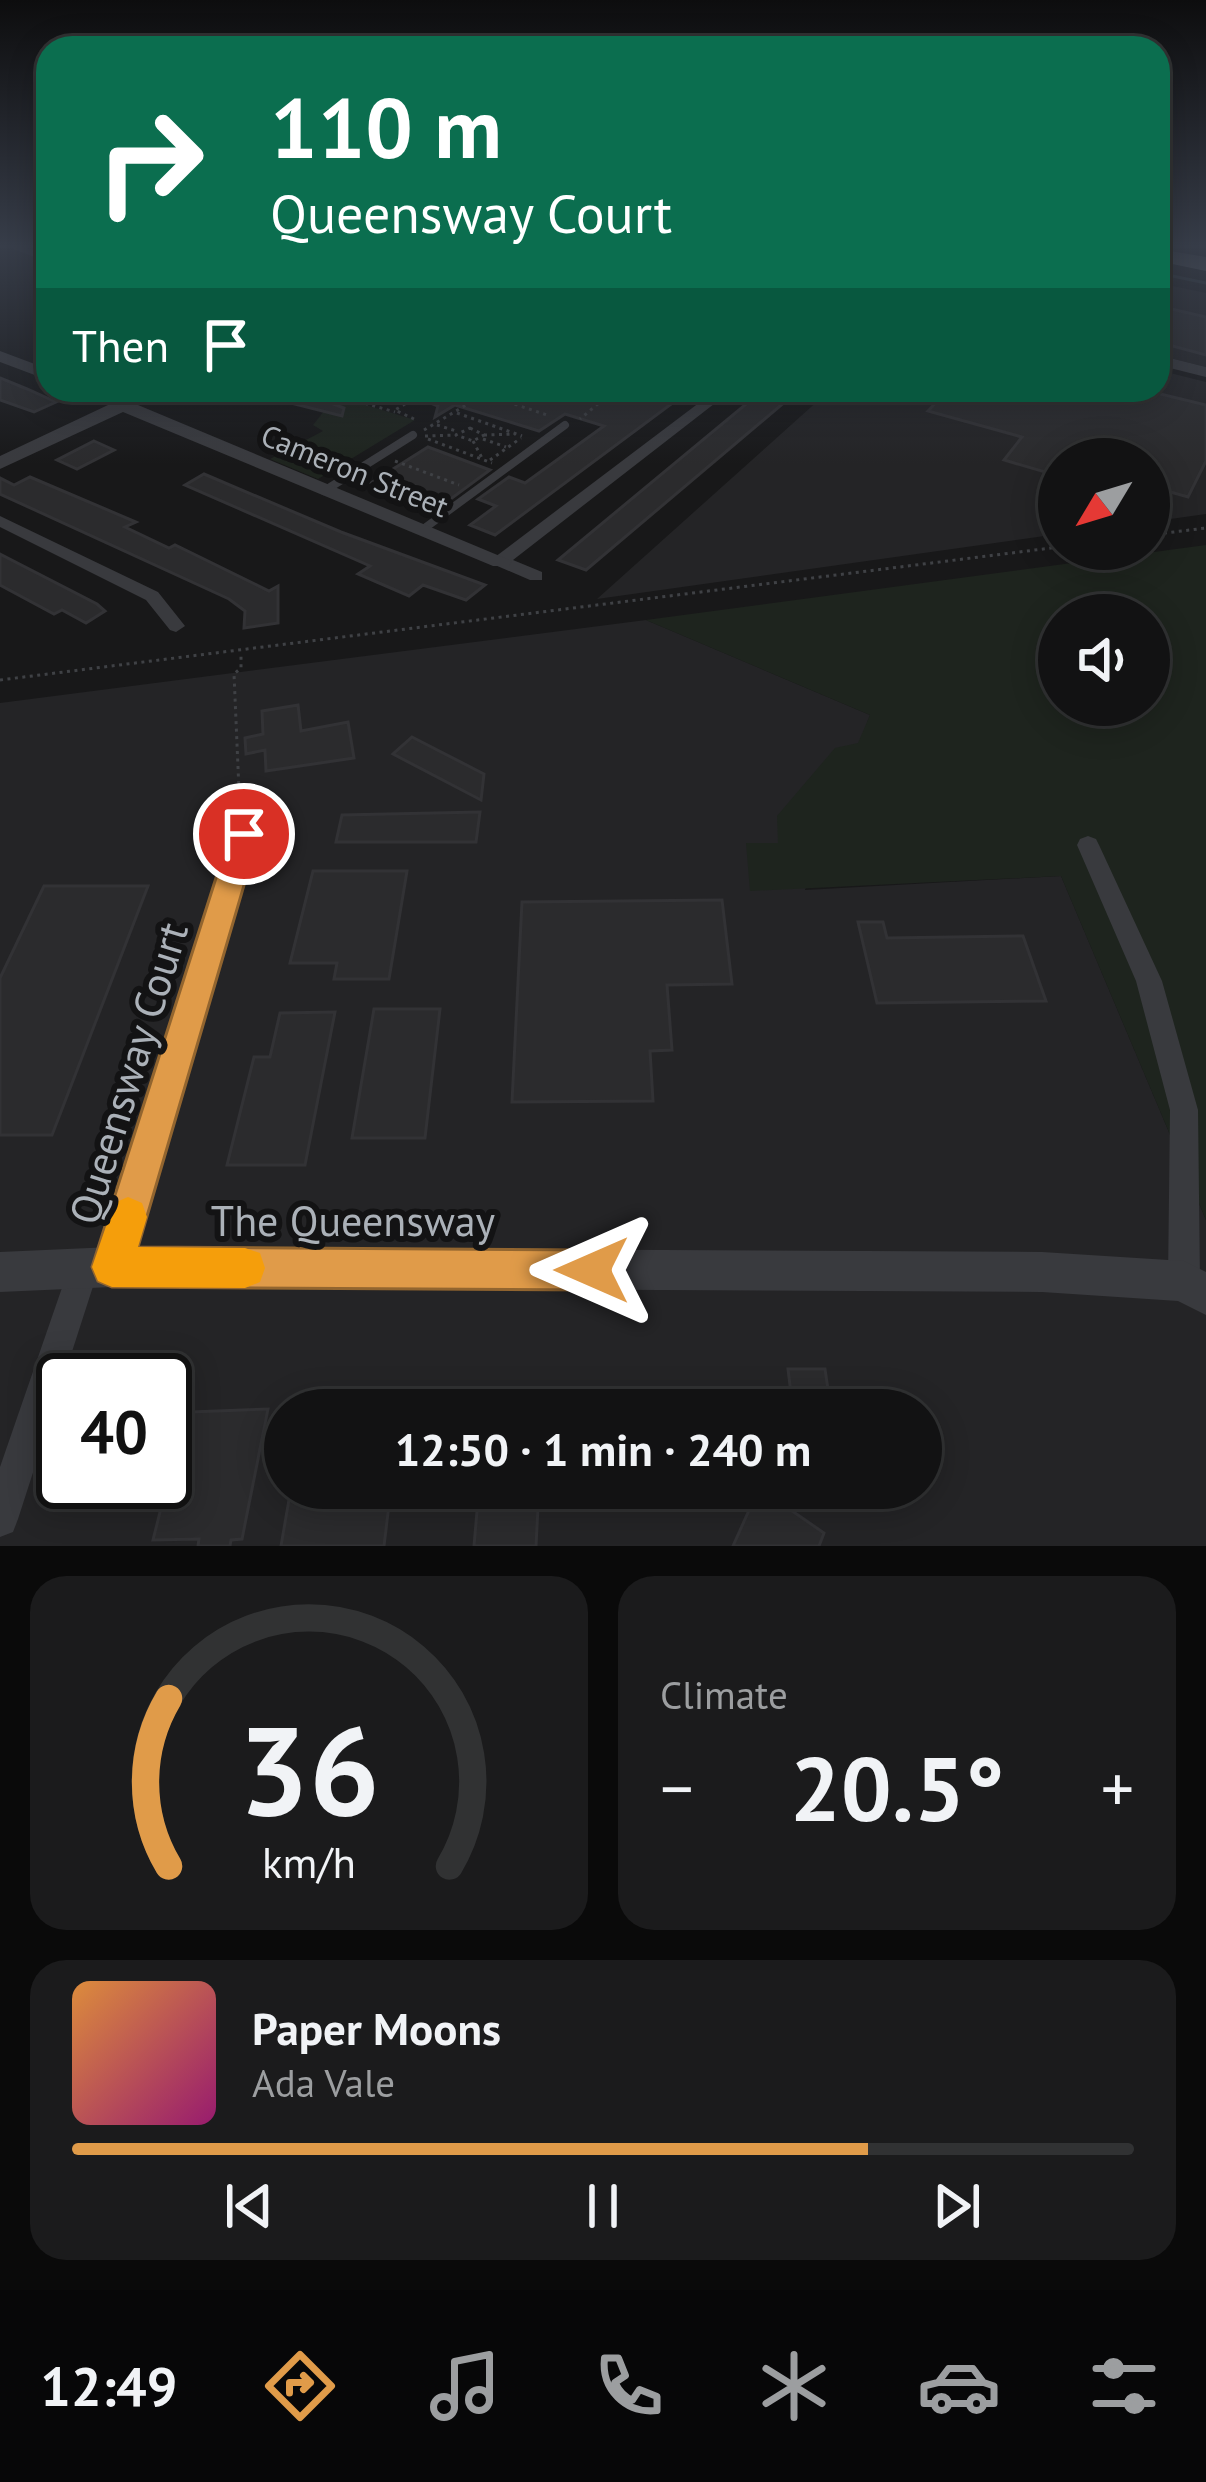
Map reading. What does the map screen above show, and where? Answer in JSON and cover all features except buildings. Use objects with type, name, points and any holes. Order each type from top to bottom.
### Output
[{"type":"street","points":[[0,356],[36,370]]},
{"type":"street","points":[[1170,363],[1206,371]]},
{"type":"street","name":"Cameron Street","points":[[113,402],[536,576]]},
{"type":"street","points":[[0,463],[130,402]]},
{"type":"street","points":[[501,561],[709,402]]},
{"type":"street","points":[[0,521],[152,596],[176,626]]},
{"type":"street","name":"Queensway Court","points":[[0,1519],[98,1267],[244,834]]},
{"type":"street","points":[[1088,845],[1149,981],[1184,1110],[1195,1288]]},
{"type":"street","name":"The Queensway","points":[[0,1272],[98,1267],[1020,1272],[1195,1288]]},
{"type":"lane","points":[[422,530],[565,425]]},
{"type":"lane","points":[[324,491],[419,435]]},
{"type":"path","points":[[354,402],[397,412]]},
{"type":"path","points":[[419,435],[472,402]]},
{"type":"path","points":[[510,403],[565,425],[596,402]]},
{"type":"path","points":[[453,413],[465,429]]},
{"type":"path","points":[[453,413],[524,436]]},
{"type":"path","points":[[435,424],[472,441],[483,459]]},
{"type":"path","points":[[419,435],[482,429],[483,437]]},
{"type":"path","points":[[472,441],[517,434]]},
{"type":"path","points":[[419,435],[499,465],[494,476]]},
{"type":"path","points":[[483,437],[508,447]]},
{"type":"path","points":[[274,471],[306,456],[311,459],[303,464],[344,465]]},
{"type":"path","points":[[395,461],[472,490]]},
{"type":"path","points":[[1170,533],[1206,528]]},
{"type":"path","points":[[0,680],[1038,550]]},
{"type":"path","points":[[241,651],[241,668],[234,674],[236,768],[244,834]]},
{"type":"shaded area","points":[[1170,319],[1206,319],[1206,367],[1170,358]]},
{"type":"shaded area","points":[[1170,373],[1206,382],[1206,514],[1170,519],[1170,438],[1038,438],[1038,537],[597,599],[817,402],[1170,402]]},
{"type":"shaded area","points":[[331,402],[356,402],[415,420],[318,479],[270,459],[323,431],[313,425]]},
{"type":"shaded area","points":[[1206,545],[1206,1220],[1061,876],[750,891],[746,843],[778,843],[777,816],[835,748],[858,743],[870,715],[646,620],[1038,568],[1170,570],[1170,550]]},
{"type":"shaded area","points":[[646,620],[870,715],[805,890],[1061,876],[1206,1220],[1206,1546],[0,1546],[0,703]]},
{"type":"slow traffic","points":[[128,1217],[112,1267],[245,1268]]},
{"type":"route","points":[[244,834],[112,1267],[592,1270]]}]
